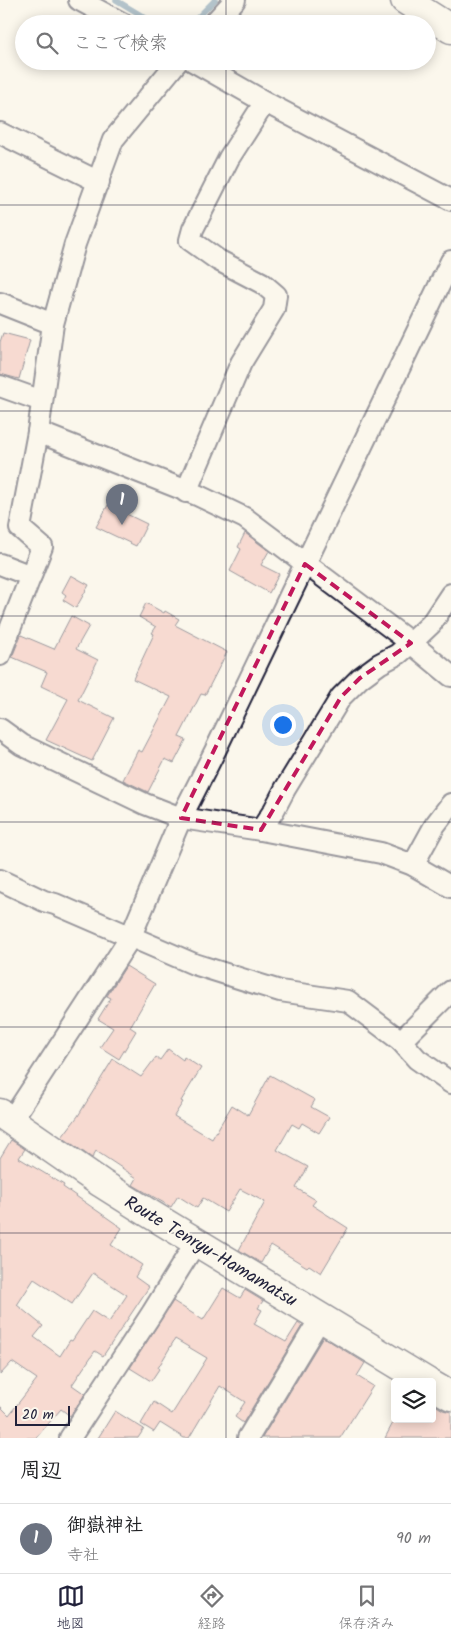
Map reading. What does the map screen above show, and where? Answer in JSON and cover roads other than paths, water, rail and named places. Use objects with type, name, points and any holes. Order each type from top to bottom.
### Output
[{"type":"main road","points":[[406,0],[429,15]]},
{"type":"main road","points":[[436,19],[451,29]]},
{"type":"main road","name":"Route Tenryu-Hamamatsu","points":[[4,1122],[196,1242],[420,1378]]},
{"type":"main road","points":[[436,1387],[451,1396]]},
{"type":"street","points":[[80,0],[108,15]]},
{"type":"street","points":[[221,15],[235,0]]},
{"type":"street","points":[[0,655],[42,547],[20,528],[38,432],[53,324],[75,244],[113,140],[171,70]]},
{"type":"street","points":[[209,70],[265,102],[451,200]]},
{"type":"street","points":[[186,492],[242,363],[274,309],[276,295],[269,289],[239,270],[218,260],[190,240],[193,229],[229,158],[265,102]]},
{"type":"street","points":[[0,133],[99,182]]},
{"type":"street","points":[[4,1122],[130,938],[181,818],[451,261]]},
{"type":"street","points":[[0,303],[53,324]]},
{"type":"street","points":[[0,386],[42,401]]},
{"type":"street","points":[[38,432],[197,495],[245,518],[411,643],[451,676]]},
{"type":"street","points":[[0,564],[31,576]]},
{"type":"street","points":[[261,830],[341,697],[360,678],[379,664],[398,654],[411,643],[431,624],[451,594]]},
{"type":"street","points":[[0,729],[30,749],[145,804],[181,818],[261,830],[381,853],[413,865],[451,887]]},
{"type":"street","points":[[413,865],[435,825],[451,804]]},
{"type":"street","points":[[0,880],[44,901],[194,964],[280,991],[348,1001],[401,1041],[417,1059],[451,1083]]},
{"type":"street","points":[[401,1041],[451,991]]},
{"type":"street","points":[[70,1438],[196,1242]]},
{"type":"street","points":[[248,1438],[321,1317]]},
{"type":"waterway","points":[[116,0],[141,15]]},
{"type":"waterway","points":[[200,15],[215,0]]},
{"type":"place","name":"御嶽神社","points":[[122,525]]}]
